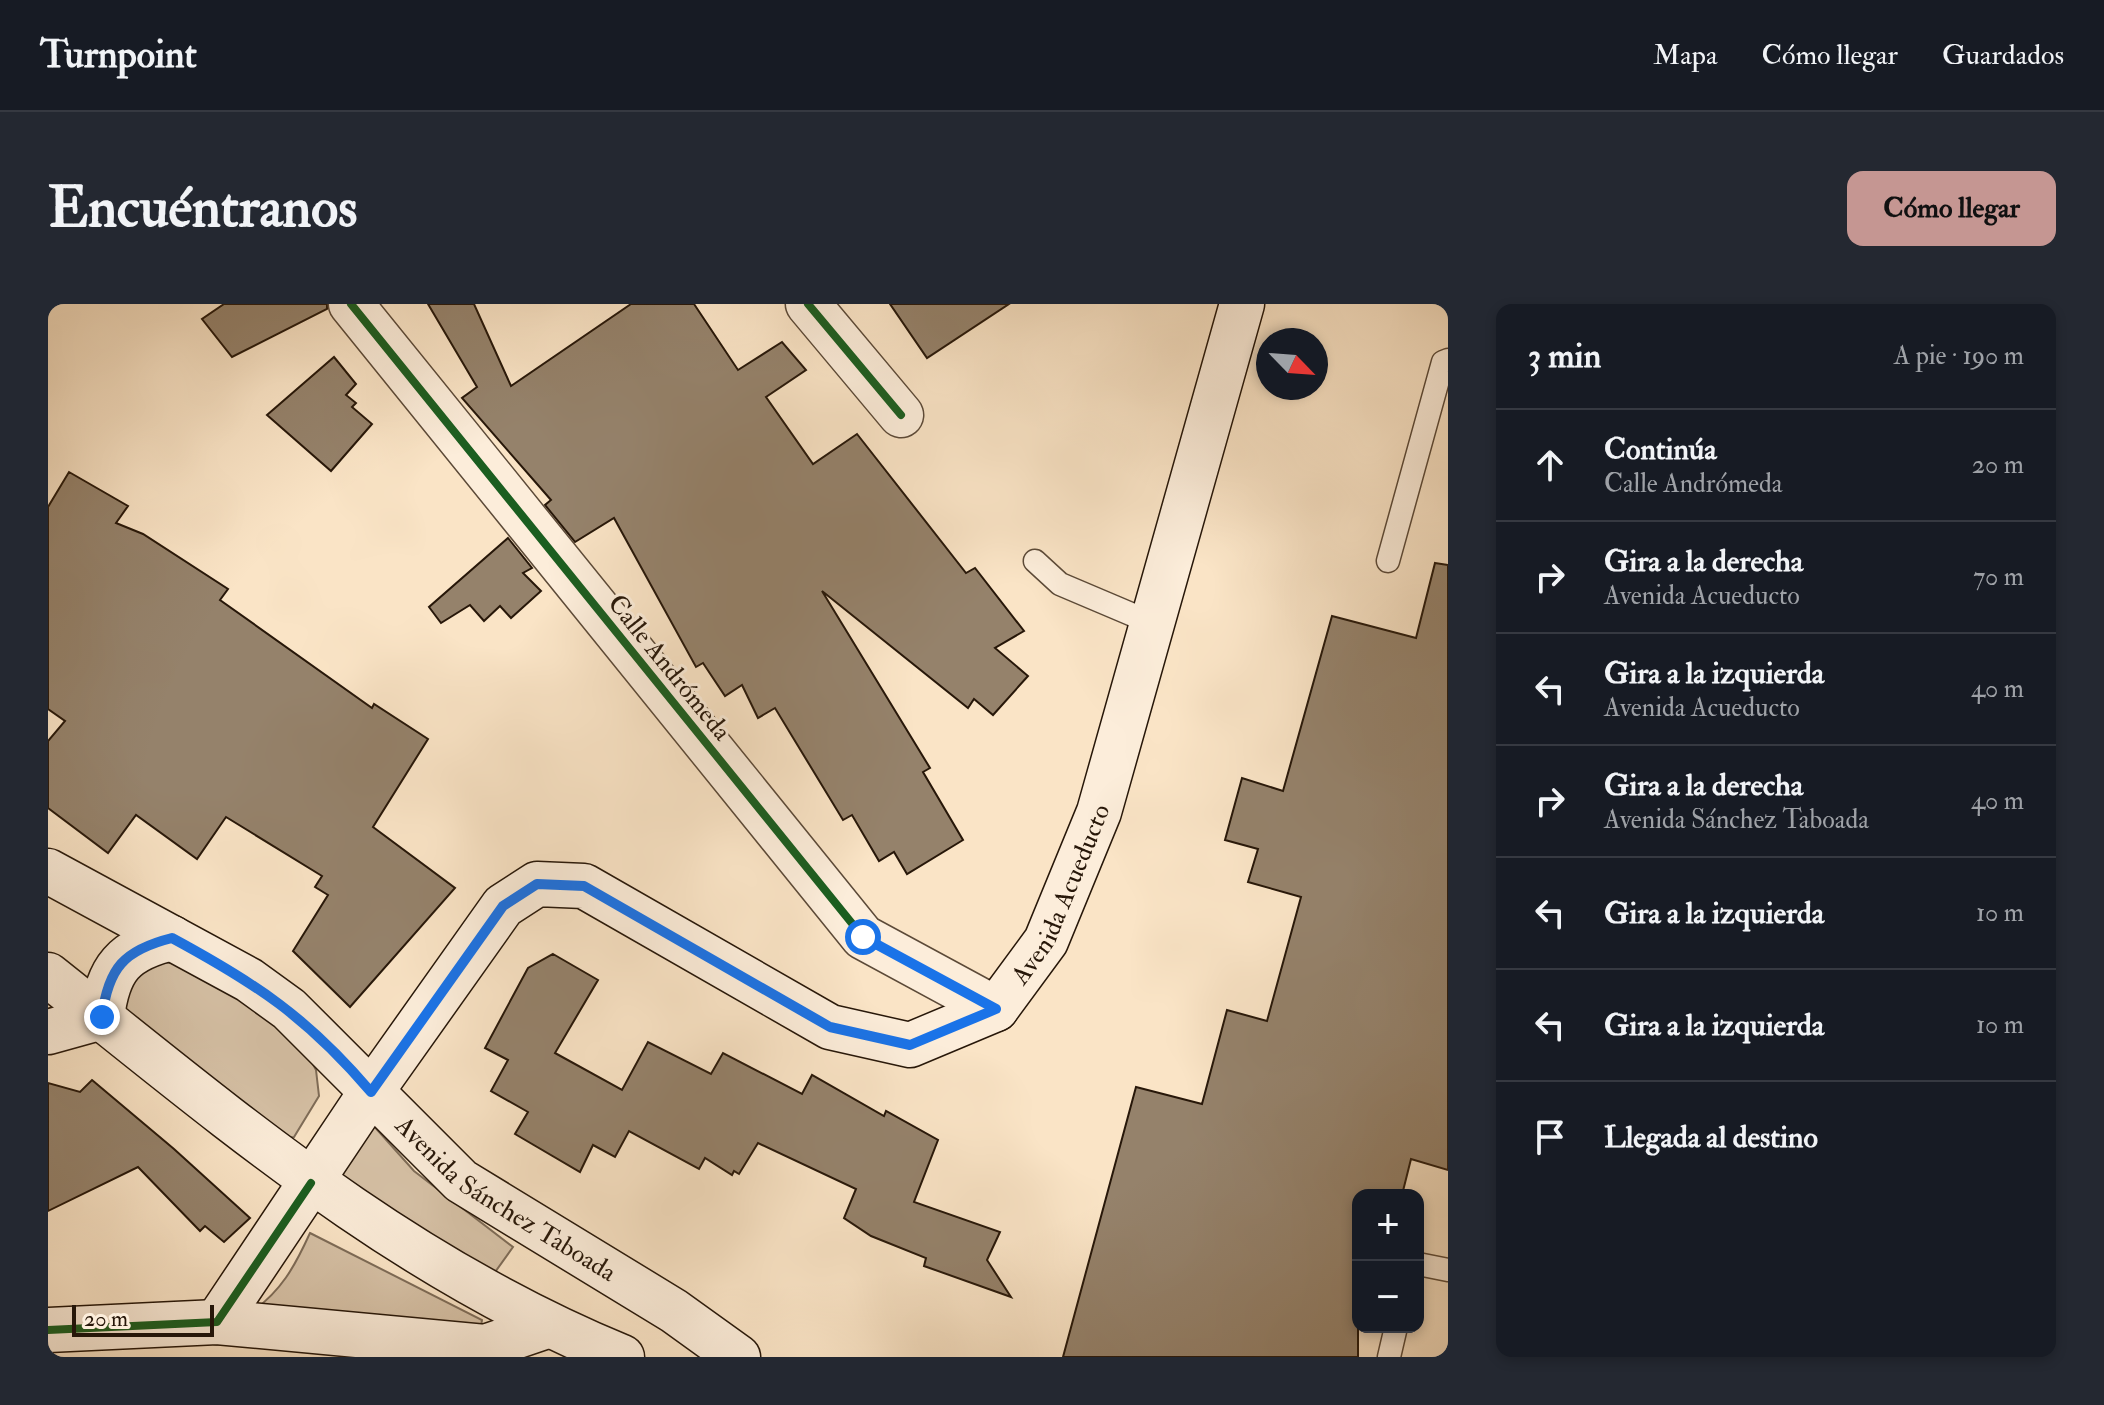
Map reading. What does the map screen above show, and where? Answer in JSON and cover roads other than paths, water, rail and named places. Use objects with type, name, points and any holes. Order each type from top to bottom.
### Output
[{"type":"main road","name":"Calle Andrómeda","points":[[351,304],[863,937],[996,1009]]},
{"type":"main road","points":[[808,304],[901,415]]},
{"type":"main road","name":"Avenida Acueducto","points":[[217,1322],[371,1092],[503,906],[537,884],[584,886],[830,1027],[910,1045],[996,1009],[1046,941],[1099,812],[1242,304]]},
{"type":"main road","name":"Avenida Sánchez Taboada","points":[[48,871],[249,980],[289,1009],[339,1055],[371,1092],[461,1181],[674,1311],[738,1357]]},
{"type":"main road","points":[[102,1017],[106,988],[120,962],[143,945],[172,938]]},
{"type":"main road","points":[[48,975],[311,1183],[402,1244],[547,1326],[622,1357]]},
{"type":"main road","points":[[48,1032],[102,1017]]},
{"type":"main road","points":[[48,1330],[217,1322],[485,1347],[547,1326]]},
{"type":"lane","points":[[1388,561],[1443,362],[1448,360]]},
{"type":"lane","points":[[1035,561],[1060,584],[1152,623]]},
{"type":"lane","points":[[1424,1265],[1448,1270]]},
{"type":"lane","points":[[1389,1357],[1395,1333]]}]
